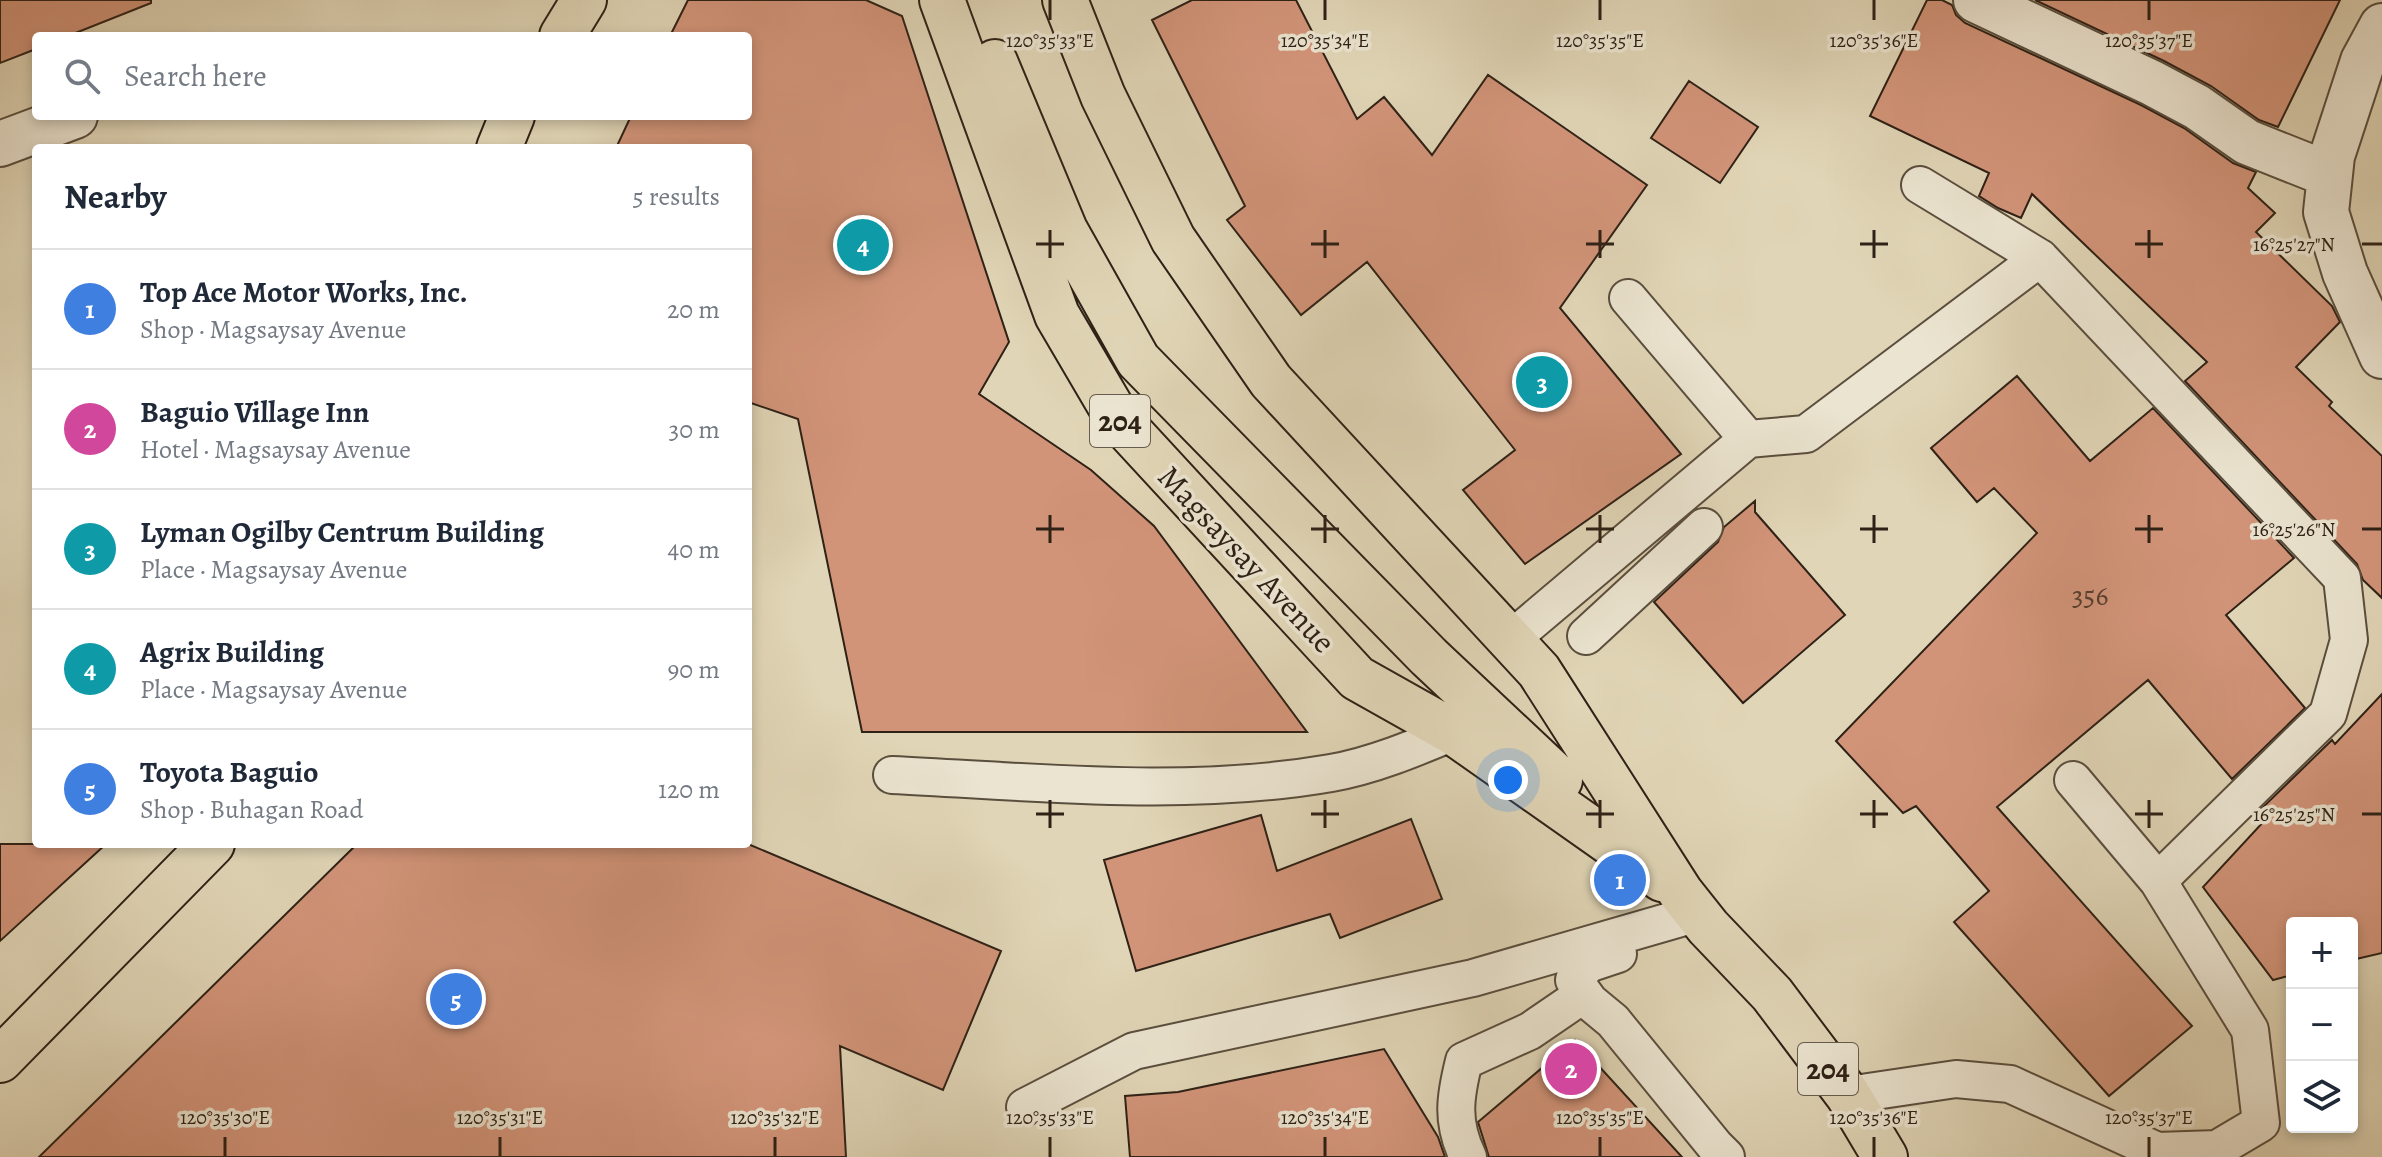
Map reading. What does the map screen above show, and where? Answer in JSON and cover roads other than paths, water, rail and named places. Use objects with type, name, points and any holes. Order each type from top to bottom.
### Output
[{"type":"main road","points":[[564,32],[584,0]]},
{"type":"main road","name":"Magsaysay Avenue","points":[[942,0],[1057,315],[1118,419],[1357,678],[1453,732],[1696,911]]},
{"type":"main road","name":"Magsaysay Avenue","points":[[971,0],[1065,230],[1138,360],[1429,657],[1696,911],[1772,994],[1848,1095],[1881,1155]]},
{"type":"main road","name":"Magsaysay Avenue","points":[[1065,0],[1103,96],[1173,239],[1271,381],[1539,671],[1696,911]]},
{"type":"main road","points":[[1,1057],[208,848]]},
{"type":"street","points":[[1976,0],[2163,89],[2197,107],[2247,142],[2330,175]]},
{"type":"street","points":[[2382,26],[2363,61],[2332,156],[2326,212],[2345,273],[2382,356]]},
{"type":"street","points":[[0,144],[64,120]]},
{"type":"lane","points":[[1920,185],[2040,258],[2342,578],[2349,640],[2328,714],[2158,881]]},
{"type":"lane","points":[[1510,640],[1748,439],[1806,434],[2040,258]]},
{"type":"lane","points":[[1628,298],[1748,439]]},
{"type":"lane","points":[[1586,636],[1704,527]]},
{"type":"lane","points":[[892,775],[1159,787],[1258,782],[1334,773],[1453,732]]},
{"type":"lane","points":[[1848,1095],[1956,1079],[2010,1084],[2157,1151],[2217,1149],[2261,1123],[2250,1030],[2158,881],[2073,780]]},
{"type":"lane","points":[[1696,911],[1588,964],[1574,980],[1584,994],[1613,1021],[1726,1157]]},
{"type":"lane","points":[[1025,1107],[1134,1051],[1473,978],[1696,911]]},
{"type":"lane","points":[[1468,1157],[1458,1124],[1455,1098],[1464,1061],[1530,1031],[1584,994]]},
{"type":"place","name":"Agrix Building","points":[[863,245]]},
{"type":"place","name":"Lyman Ogilby Centrum Building","points":[[1542,382]]},
{"type":"place","name":"Top Ace Motor Works, Inc.","points":[[1620,880]]},
{"type":"place","name":"Toyota Baguio","points":[[456,999]]},
{"type":"place","name":"Baguio Village Inn","points":[[1571,1069]]}]
